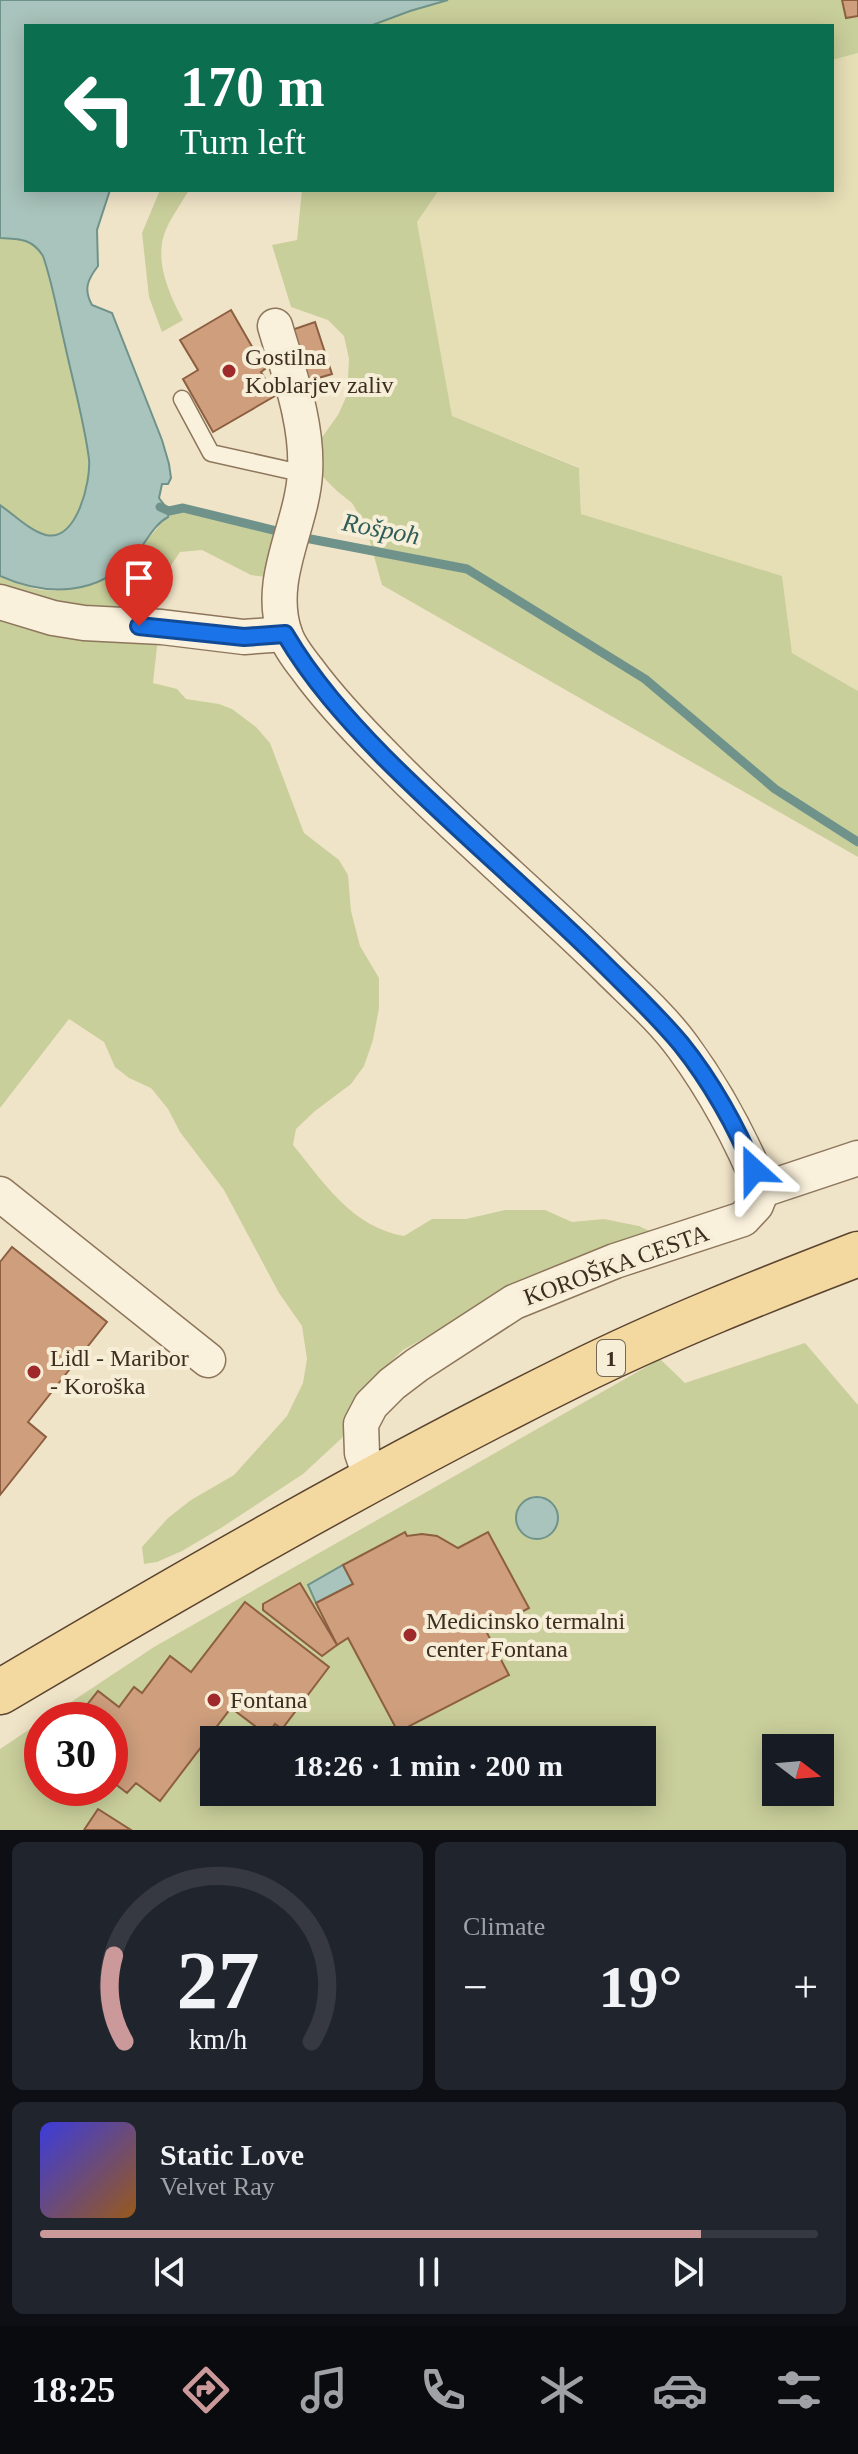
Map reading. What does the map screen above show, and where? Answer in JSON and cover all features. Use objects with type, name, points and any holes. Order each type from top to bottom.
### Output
[{"type":"main road","name":"1","points":[[0,1692],[371,1479],[575,1374],[742,1299],[858,1254]]},
{"type":"street","points":[[275,326],[302,420],[305,474],[280,582],[281,611],[285,634],[312,676],[407,780],[586,946],[682,1045],[729,1117],[762,1190],[858,1158]]},
{"type":"street","points":[[0,602],[53,618],[84,623],[162,627],[244,637],[285,634]]},
{"type":"street","name":"KOROŠKA CESTA","points":[[371,1479],[362,1453],[361,1424],[371,1405],[417,1365],[514,1302],[615,1261],[743,1219],[756,1205],[762,1190]]},
{"type":"street","points":[[0,1194],[208,1360]]},
{"type":"lane","points":[[182,399],[211,453],[305,474]]},
{"type":"shaded area","points":[[858,53],[858,691],[792,653],[782,576],[581,514],[579,467],[452,416],[417,222],[438,192],[834,192],[834,59]]},
{"type":"green space","points":[[448,0],[858,0],[858,53],[834,59],[834,24],[375,24]]},
{"type":"green space","points":[[159,192],[188,192],[164,235],[161,257],[165,279],[183,320],[162,332],[149,297],[142,233]]},
{"type":"green space","points":[[302,192],[438,192],[417,222],[452,416],[579,468],[581,514],[782,576],[792,653],[858,691],[858,857],[382,585],[366,527],[352,503],[320,474],[315,447],[338,415],[347,395],[349,359],[344,336],[328,320],[291,307],[272,245],[297,240]]},
{"type":"green space","points":[[0,238],[30,243],[43,256],[84,430],[89,469],[84,495],[74,520],[57,535],[34,530],[0,505]]},
{"type":"green space","points":[[181,511],[280,536],[266,577],[251,575],[202,550],[180,552],[149,596],[127,615],[0,595],[0,576],[42,590],[81,587],[115,569],[144,543],[169,513]]},
{"type":"green space","points":[[0,610],[158,638],[153,683],[177,689],[186,699],[232,709],[256,727],[270,743],[304,833],[339,860],[348,875],[351,911],[360,946],[379,978],[379,1008],[373,1040],[364,1066],[351,1084],[296,1129],[293,1145],[341,1202],[369,1223],[404,1236],[432,1219],[466,1219],[505,1210],[545,1210],[572,1222],[604,1219],[639,1226],[656,1234],[513,1289],[403,1350],[357,1400],[342,1438],[303,1474],[221,1528],[157,1562],[144,1564],[142,1547],[168,1518],[191,1500],[234,1475],[287,1416],[303,1383],[307,1359],[302,1326],[279,1293],[224,1190],[180,1132],[168,1109],[151,1088],[129,1078],[115,1067],[104,1042],[69,1019],[0,1108]]},
{"type":"green space","points":[[805,1343],[858,1405],[858,1830],[0,1830],[0,1749],[24,1733],[24,1806],[128,1806],[128,1702],[71,1702],[154,1647],[660,1359],[685,1383]]},
{"type":"water","points":[[0,0],[448,0],[375,24],[24,24],[24,192],[109,192],[97,230],[98,266],[89,280],[88,294],[92,305],[112,313],[162,440],[171,478],[168,484],[162,484],[159,498],[169,511],[168,517],[154,529],[135,555],[105,579],[71,589],[36,587],[0,576],[0,505],[34,530],[57,535],[74,520],[80,508],[89,459],[53,289],[43,256],[30,243],[0,238]]},
{"type":"water","points":[[537,1497],[552,1503],[558,1518],[552,1533],[537,1539],[522,1533],[516,1518],[522,1503]]},
{"type":"water","points":[[343,1565],[353,1584],[316,1603],[308,1585]]},
{"type":"building","points":[[842,0],[858,0],[858,16],[846,18]]},
{"type":"building","name":"Gostilna Koblarjev zaliv","points":[[231,310],[265,369],[261,372],[275,396],[213,432],[183,379],[198,370],[180,340]]},
{"type":"building","points":[[315,322],[332,374],[305,382],[277,335]]},
{"type":"building","name":"Lidl - Maribor - Koroška","points":[[12,1247],[107,1322],[28,1422],[46,1437],[0,1495],[0,1262]]},
{"type":"building","name":"Medicinsko termalni center Fontana","points":[[405,1532],[407,1536],[437,1536],[458,1548],[488,1532],[529,1608],[486,1631],[509,1675],[410,1726],[395,1726],[348,1638],[337,1645],[316,1603],[353,1584],[343,1565]]},
{"type":"building","points":[[300,1583],[337,1645],[322,1656],[263,1610],[263,1604]]},
{"type":"building","name":"Fontana","points":[[245,1602],[329,1667],[284,1726],[255,1726],[231,1708],[217,1726],[200,1726],[200,1749],[160,1801],[136,1783],[128,1792],[128,1702],[123,1702],[134,1687],[142,1693],[170,1656],[191,1672]]},
{"type":"building","name":"Fontana","points":[[98,1691],[112,1702],[89,1702]]},
{"type":"building","points":[[98,1809],[131,1830],[84,1830]]},
{"type":"waterway","name":"Rošpoh","points":[[160,507],[169,511],[183,508],[285,533]]},
{"type":"waterway","name":"Rošpoh","points":[[300,537],[467,569],[645,679],[775,789],[858,842]]},
{"type":"place","name":"Gostilna Koblarjev zaliv","points":[[229,371]]},
{"type":"place","name":"Lidl - Maribor - Koroška","points":[[34,1372]]},
{"type":"place","name":"Medicinsko termalni center Fontana","points":[[410,1635]]},
{"type":"place","name":"Fontana","points":[[214,1700]]},
{"type":"route","points":[[139,626],[244,637],[285,634],[312,676],[363,735],[407,780],[586,946],[682,1045],[729,1117],[754,1170]]}]
